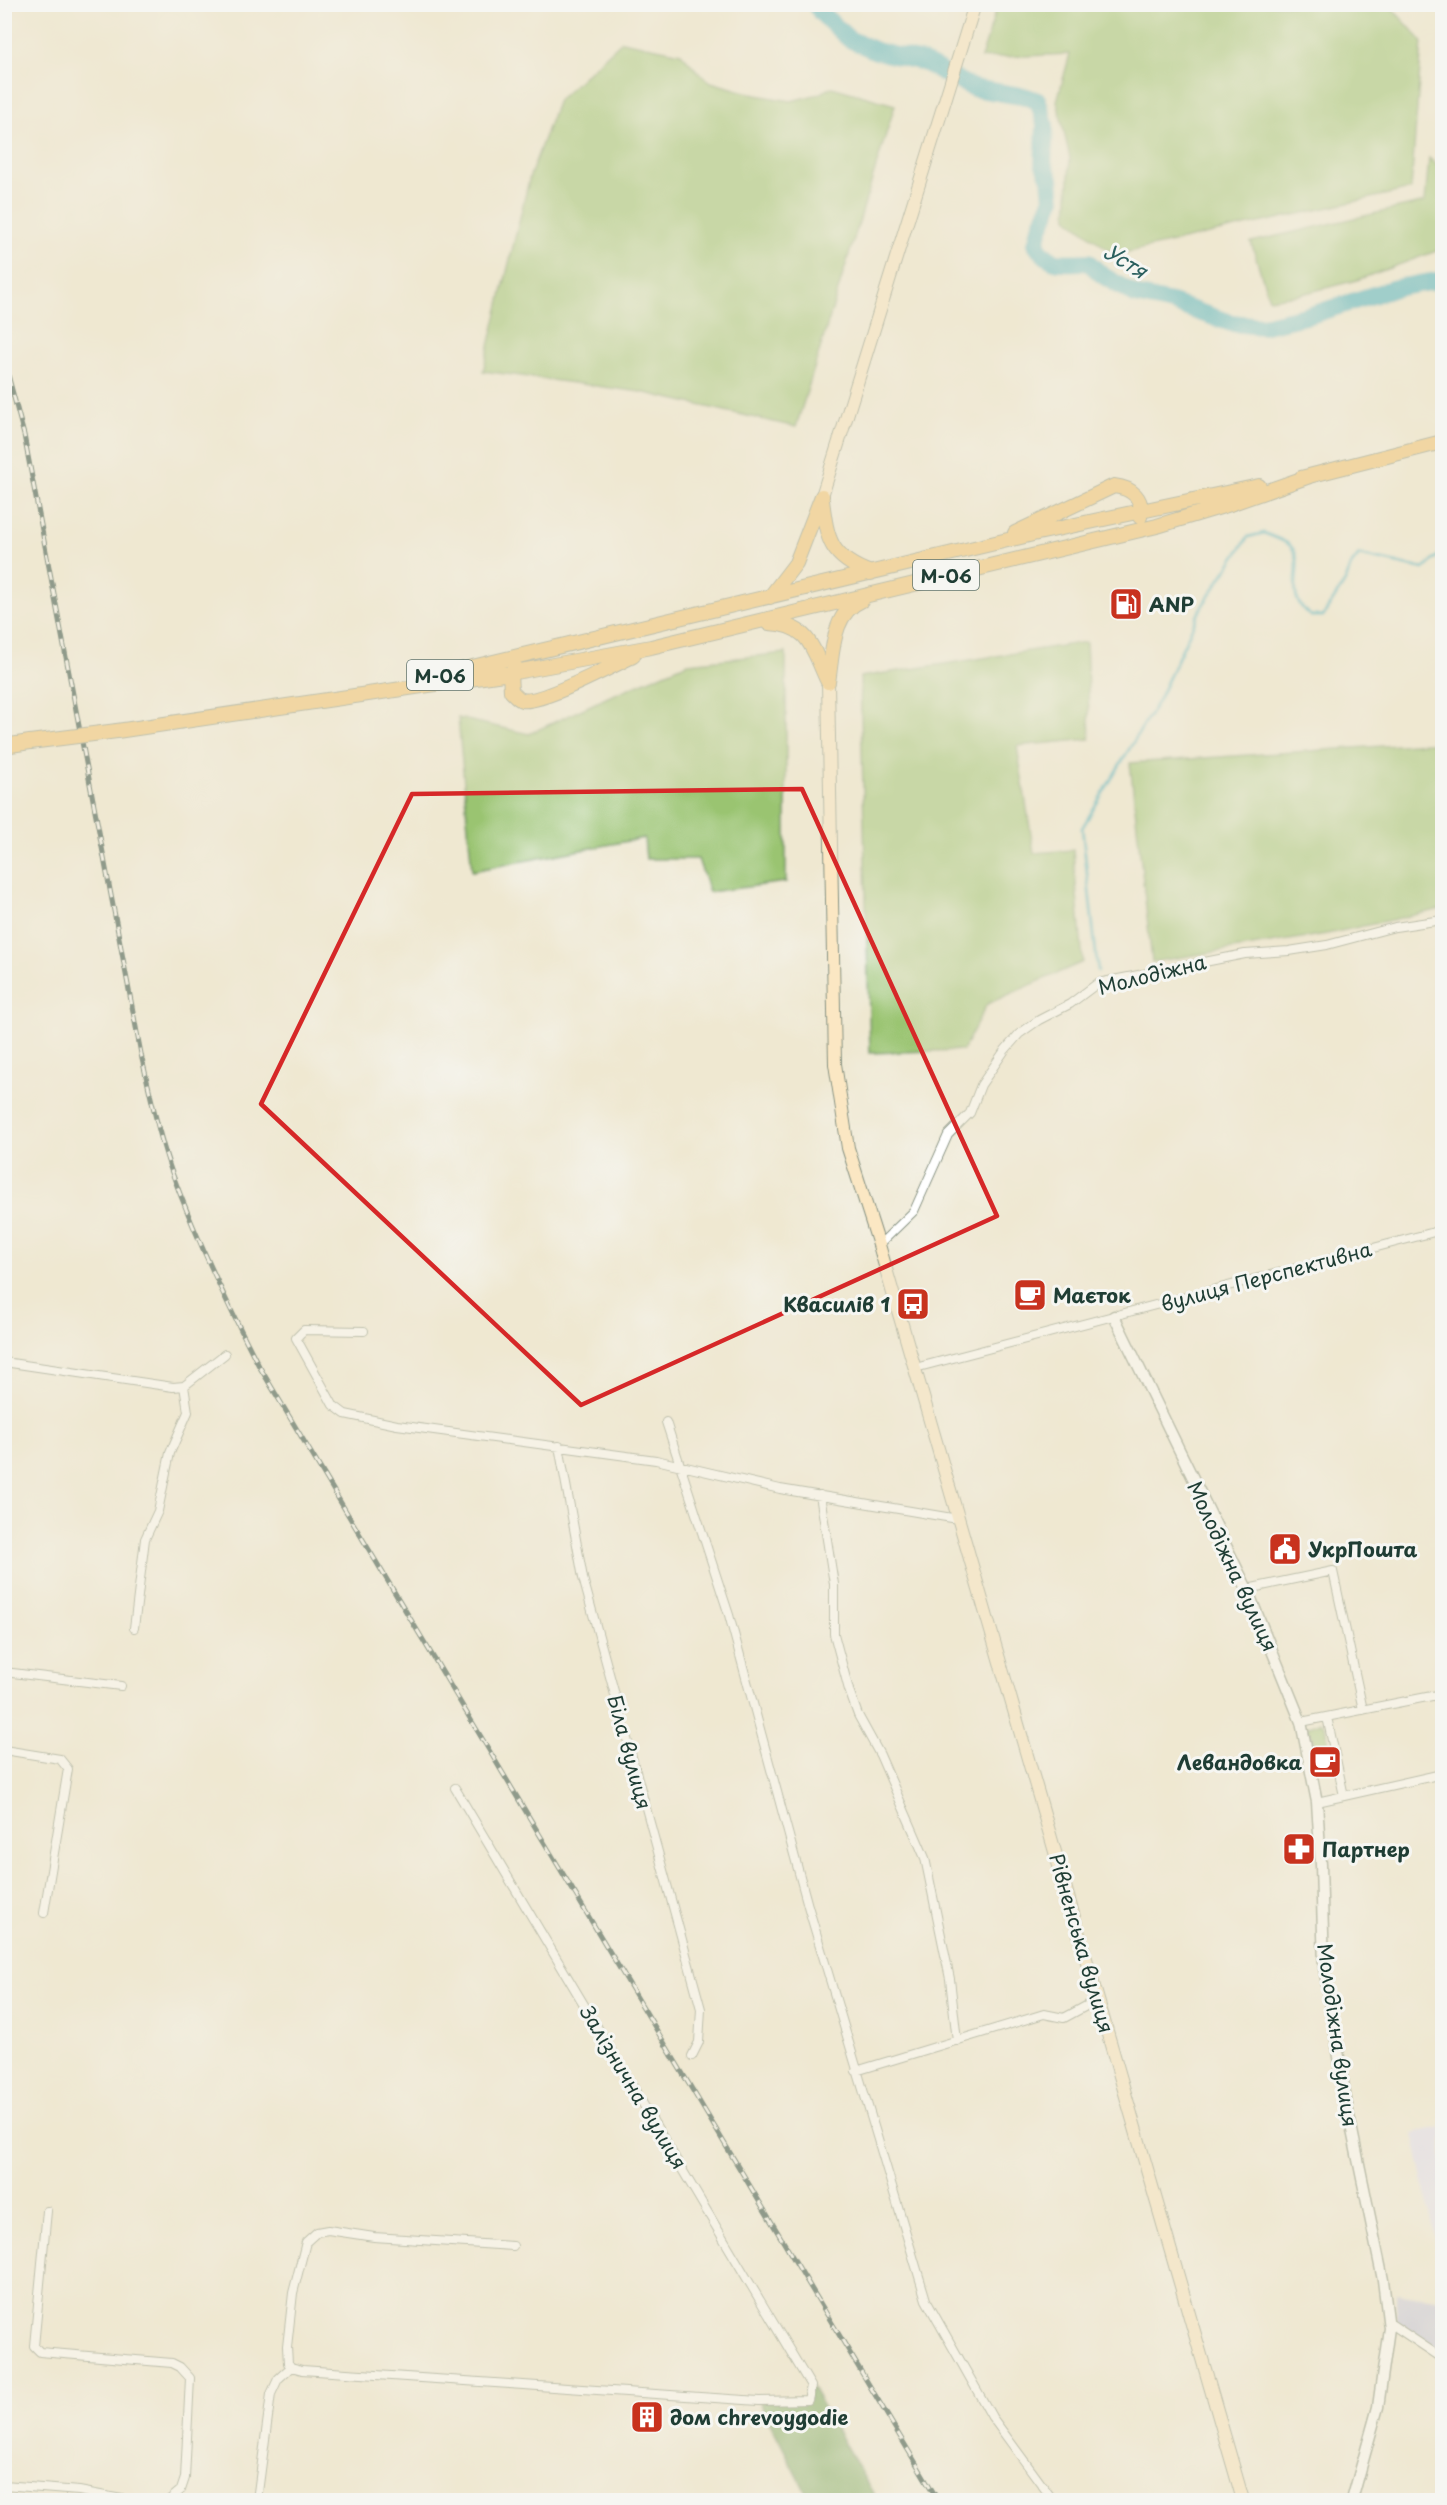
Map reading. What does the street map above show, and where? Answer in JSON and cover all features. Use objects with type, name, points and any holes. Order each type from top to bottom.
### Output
[{"type":"highway","name":"М-06","points":[[346,697],[995,543],[1310,476],[1443,442]]},
{"type":"highway","name":"М-06","points":[[4,746],[510,673],[651,647],[1137,531],[1230,504],[1310,476]]},
{"type":"highway","points":[[995,543],[1109,486],[1125,487],[1137,496],[1141,511],[1137,531]]},
{"type":"highway","points":[[822,496],[825,523],[832,548],[848,563],[871,573]]},
{"type":"highway","points":[[770,597],[796,563],[822,496]]},
{"type":"highway","points":[[828,682],[834,640],[845,611],[854,603],[892,588]]},
{"type":"highway","points":[[755,622],[785,624],[798,629],[810,643],[828,682]]},
{"type":"highway","points":[[533,653],[510,673],[511,691],[522,700],[548,696],[651,647]]},
{"type":"main road","points":[[822,496],[975,4]]},
{"type":"main road","name":"Рівненська вулиця","points":[[828,682],[835,1064],[848,1148],[920,1385],[1243,2500]]},
{"type":"street","name":"Молодіжна","points":[[879,1245],[914,1211],[948,1135],[970,1113],[981,1085],[1005,1050],[1019,1034],[1039,1020],[1070,1004],[1098,983],[1245,954],[1289,951],[1327,945],[1395,927],[1443,920]]},
{"type":"street","name":"вулиця Перспективна","points":[[915,1368],[1443,1230]]},
{"type":"street","name":"Молодіжна вулиця","points":[[1114,1316],[1247,1589],[1301,1722],[1317,1802],[1324,1969],[1348,2111],[1383,2280],[1389,2328],[1378,2407],[1352,2500]]},
{"type":"street","points":[[364,1331],[304,1330],[296,1338],[333,1405],[345,1414],[397,1425],[656,1460],[820,1496],[958,1519]]},
{"type":"street","points":[[4,1362],[173,1387],[184,1386],[225,1354]]},
{"type":"street","points":[[134,1629],[145,1539],[158,1511],[170,1453],[188,1412],[184,1386]]},
{"type":"street","points":[[666,1422],[729,1615],[808,1906],[926,2300],[992,2417],[1053,2500]]},
{"type":"street","name":"Біла вулиця","points":[[559,1446],[583,1578],[700,2009],[699,2042],[692,2056]]},
{"type":"street","points":[[820,1496],[834,1584],[834,1634],[858,1715],[880,1755],[925,1858],[950,1979],[957,2042]]},
{"type":"street","points":[[1247,1589],[1333,1571],[1363,1710]]},
{"type":"street","points":[[4,1672],[121,1686]]},
{"type":"street","points":[[1301,1722],[1443,1694]]},
{"type":"street","points":[[1327,1717],[1344,1796]]},
{"type":"street","points":[[4,1750],[60,1759],[68,1769],[44,1913]]},
{"type":"street","points":[[1317,1802],[1443,1774]]},
{"type":"street","name":"Залізнична вулиця","points":[[291,2367],[302,2370],[759,2401],[808,2400],[811,2386],[455,1788]]},
{"type":"street","points":[[856,2071],[1044,2014],[1064,2018],[1099,1999]]},
{"type":"street","points":[[47,2211],[34,2346],[40,2352],[172,2363],[180,2367],[190,2378],[185,2478],[181,2490],[169,2500]]},
{"type":"street","points":[[257,2500],[271,2394],[278,2379],[291,2367],[288,2363],[287,2347],[293,2293],[306,2242],[317,2232],[328,2230],[374,2237],[513,2246]]},
{"type":"street","points":[[1388,2322],[1443,2358]]},
{"type":"street","points":[[4,2486],[79,2491],[128,2500]]},
{"type":"highlighted area","points":[[802,789],[997,1216],[581,1405],[261,1104],[412,794]]},
{"type":"shaded area","points":[[1442,2127],[1442,2271],[1413,2133]]},
{"type":"shaded area","points":[[1396,2293],[1442,2300],[1442,2358],[1396,2327]]},
{"type":"green space","points":[[998,4],[1389,5],[1422,41],[1411,189],[1115,255],[1067,218],[1070,158],[1057,101],[1070,54],[981,58]]},
{"type":"green space","points":[[622,41],[681,53],[698,72],[711,82],[756,95],[791,101],[819,94],[832,87],[895,105],[796,427],[641,392],[483,371],[530,176],[558,100]]},
{"type":"green space","points":[[1429,158],[1442,170],[1442,249],[1357,280],[1298,295],[1269,299],[1251,242],[1425,202]]},
{"type":"green space","points":[[1086,642],[1090,739],[1017,746],[1034,853],[1073,850],[1083,962],[987,1004],[963,1050],[870,1053],[860,677]]},
{"type":"green space","points":[[786,653],[786,882],[709,892],[698,859],[646,859],[644,838],[472,871],[458,718],[529,734],[688,663]]},
{"type":"green space","points":[[1442,742],[1442,909],[1327,934],[1152,962],[1130,763]]},
{"type":"green space","points":[[1320,1722],[1325,1726],[1330,1750],[1316,1753],[1313,1737],[1307,1731],[1307,1727]]},
{"type":"green space","points":[[811,2386],[877,2500],[810,2500],[759,2401],[808,2400]]},
{"type":"waterway","name":"Устя","points":[[816,4],[821,13],[849,39],[876,51],[923,62],[973,88],[1038,101],[1045,124],[1043,163],[1050,179],[1052,200],[1036,244],[1052,260],[1065,263],[1088,262],[1102,275],[1135,295],[1172,303],[1231,323],[1262,326],[1314,314],[1395,288],[1442,280]]},
{"type":"waterway","points":[[1098,971],[1082,828],[1158,701],[1201,608],[1248,537],[1264,533],[1287,543],[1293,550],[1297,565],[1297,598],[1311,616],[1323,616],[1346,580],[1351,565],[1359,555],[1424,569],[1442,552]]},
{"type":"railway","points":[[4,360],[24,435],[142,1059],[166,1156],[201,1245],[259,1366],[938,2500]]},
{"type":"place","name":"ANP","points":[[1126,604]]},
{"type":"place","name":"Маєток","points":[[1030,1295]]},
{"type":"place","name":"Квасилів 1","points":[[913,1304]]},
{"type":"place","name":"УкрПошта","points":[[1285,1549]]},
{"type":"place","name":"Левандовка","points":[[1325,1762]]},
{"type":"place","name":"Партнер","points":[[1299,1849]]},
{"type":"place","name":"дом chrevoygodie","points":[[647,2417]]}]
